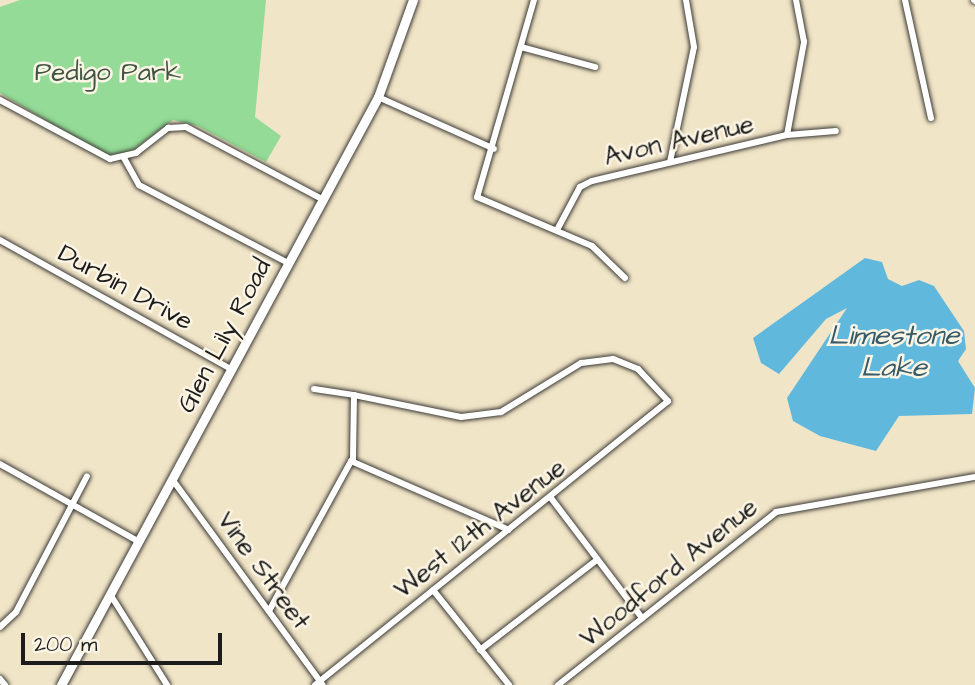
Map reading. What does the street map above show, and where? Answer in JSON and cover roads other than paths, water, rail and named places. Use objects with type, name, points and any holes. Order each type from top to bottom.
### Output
[{"type":"street","name":"Glen Lily Road","points":[[61,685],[378,97],[413,0]]},
{"type":"street","points":[[534,0],[494,149],[477,197],[600,251],[625,278]]},
{"type":"street","points":[[670,162],[694,47],[686,0]]},
{"type":"street","points":[[787,135],[804,42],[796,0]]},
{"type":"street","points":[[905,0],[931,118]]},
{"type":"street","points":[[521,47],[595,67]]},
{"type":"street","points":[[378,97],[494,149]]},
{"type":"street","points":[[0,100],[104,157],[124,158],[164,129],[186,127],[322,199]]},
{"type":"street","name":"Avon Avenue","points":[[557,230],[584,184],[787,135],[836,131]]},
{"type":"street","points":[[124,158],[139,185],[288,263]]},
{"type":"street","name":"Durbin Drive","points":[[0,240],[231,369]]},
{"type":"street","name":"West 12th Avenue","points":[[319,684],[668,401],[638,369],[613,359],[581,363],[501,412],[461,417],[354,395]]},
{"type":"street","points":[[269,611],[352,461],[354,395],[314,389]]},
{"type":"street","points":[[352,461],[509,530]]},
{"type":"street","points":[[0,464],[138,541]]},
{"type":"street","points":[[0,627],[16,611],[88,476]]},
{"type":"street","name":"Woodford Avenue","points":[[558,685],[781,510],[975,477]]},
{"type":"street","name":"Vine Street","points":[[172,479],[319,684]]},
{"type":"street","points":[[551,498],[642,618]]},
{"type":"street","points":[[480,650],[597,560]]},
{"type":"street","points":[[433,590],[509,685]]},
{"type":"street","points":[[110,594],[167,685]]},
{"type":"street","points":[[0,679],[5,685]]},
{"type":"water","name":"Limestone Lake","points":[[865,258],[882,262],[888,279],[902,286],[919,280],[934,286],[964,331],[966,349],[958,361],[975,388],[972,414],[899,416],[876,451],[820,436],[793,421],[787,398],[847,308],[826,319],[779,374],[761,363],[753,338]]},
{"type":"park label","name":"Pedigo Park","points":[[108,73]]}]
